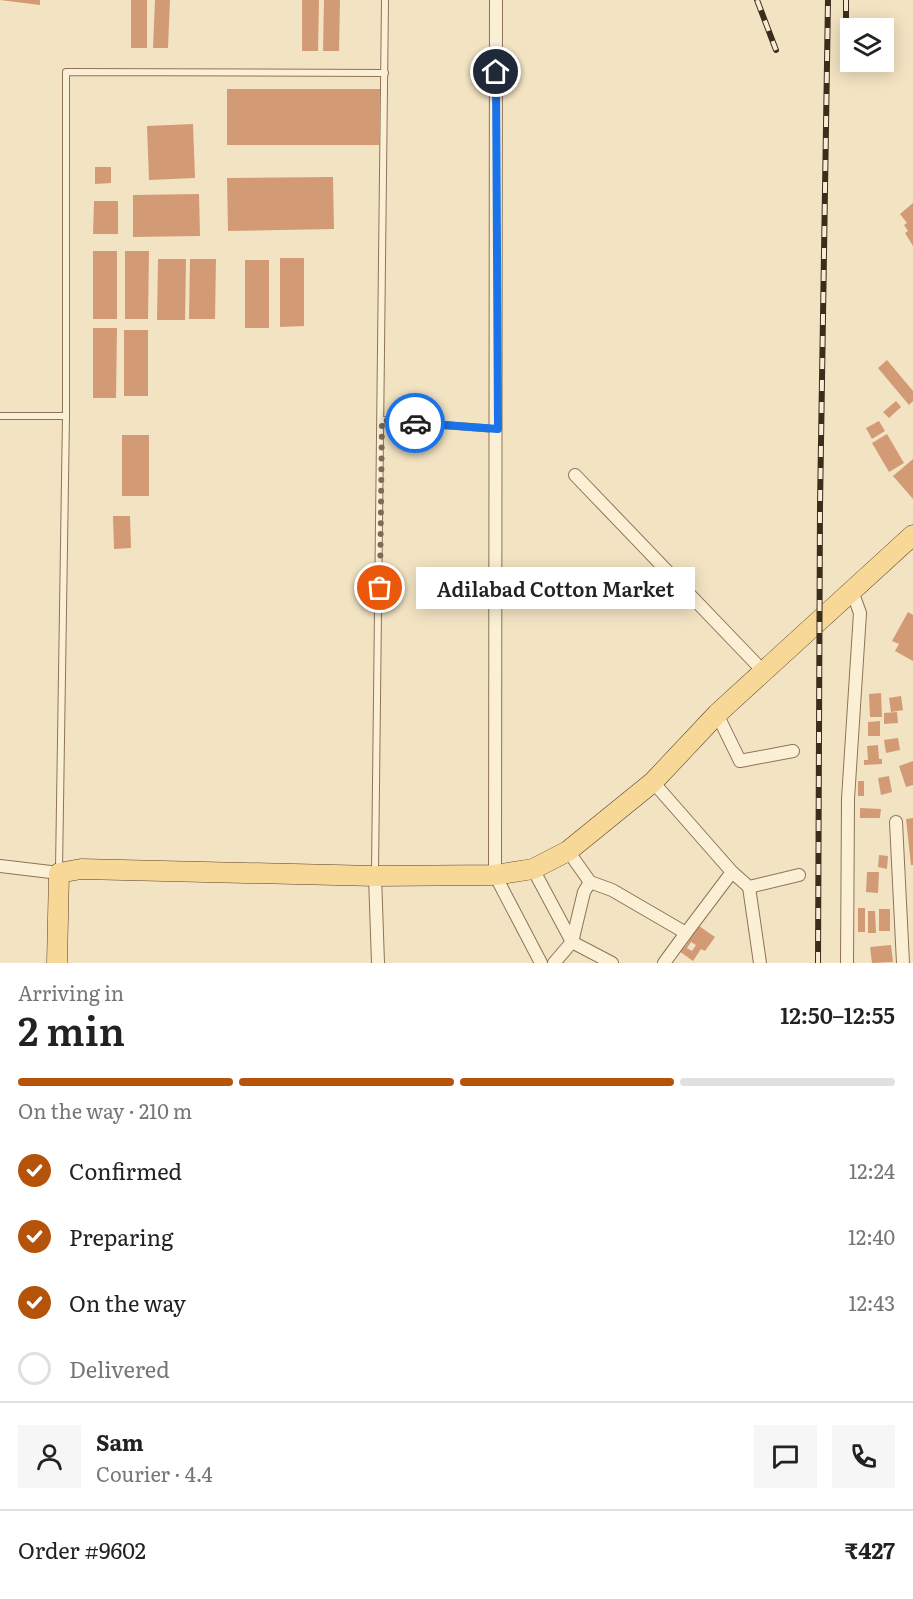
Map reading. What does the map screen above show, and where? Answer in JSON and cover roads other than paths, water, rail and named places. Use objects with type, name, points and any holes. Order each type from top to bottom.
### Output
[{"type":"main road","points":[[57,963],[59,873],[81,869],[375,876],[495,875],[533,869],[568,851],[653,782],[717,714],[913,536]]},
{"type":"street","points":[[496,0],[498,429],[495,875],[541,963]]},
{"type":"street","points":[[575,475],[763,671]]},
{"type":"street","points":[[847,963],[848,799],[860,613],[852,591]]},
{"type":"street","points":[[717,714],[740,761],[793,751]]},
{"type":"street","points":[[653,782],[732,872],[749,887],[760,963]]},
{"type":"street","points":[[896,822],[903,963]]},
{"type":"street","points":[[568,851],[590,882],[612,890],[686,933]]},
{"type":"street","points":[[0,866],[59,873]]},
{"type":"street","points":[[533,869],[572,942],[612,963]]},
{"type":"street","points":[[664,963],[732,872]]},
{"type":"street","points":[[749,887],[799,875]]},
{"type":"street","points":[[375,876],[378,963]]},
{"type":"street","points":[[554,963],[572,942],[585,892],[590,882]]},
{"type":"lane","points":[[375,876],[385,0]]},
{"type":"lane","points":[[59,873],[66,416],[66,72],[385,73]]},
{"type":"lane","points":[[0,416],[66,416]]},
{"type":"lane","points":[[382,420],[498,429]]},
{"type":"railway","points":[[757,0],[776,50]]},
{"type":"railway","points":[[818,963],[820,506],[828,0]]},
{"type":"railway","points":[[846,0],[846,18]]},
{"type":"place","name":"Adilabad Cotton Market","points":[[380,588]]}]
